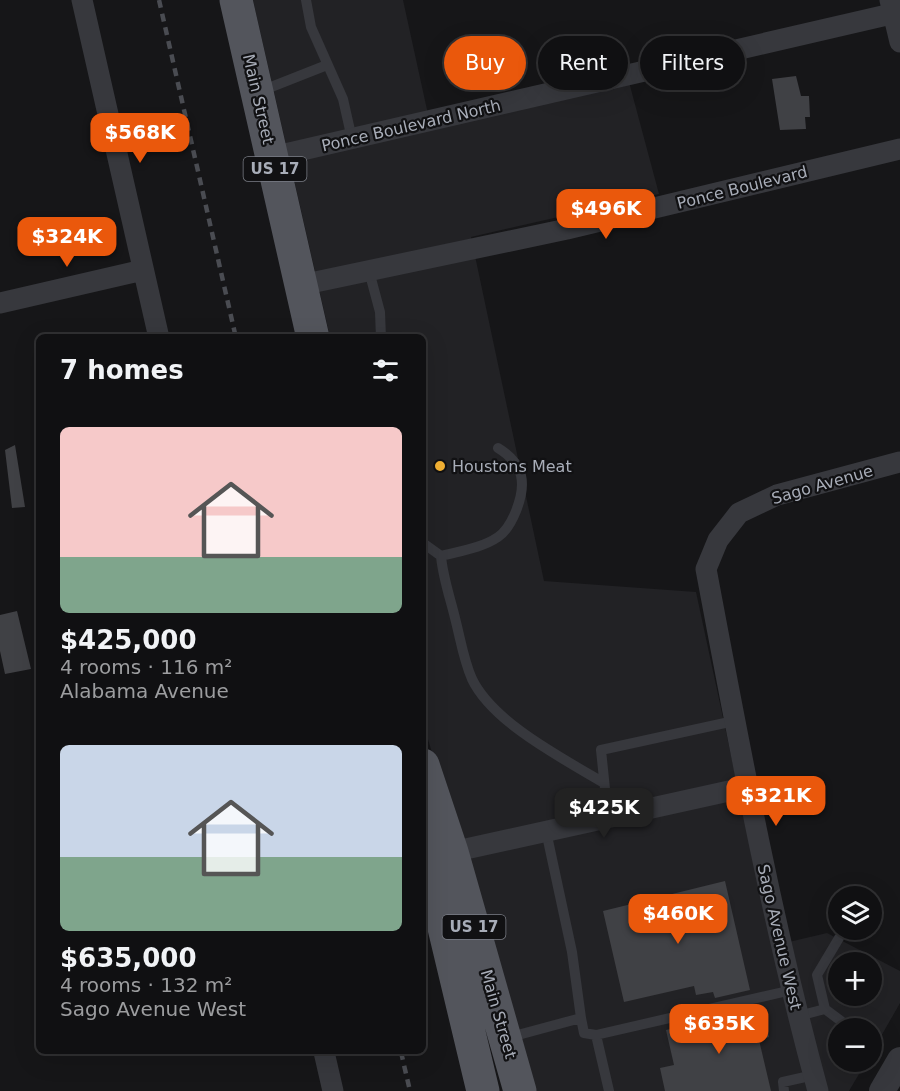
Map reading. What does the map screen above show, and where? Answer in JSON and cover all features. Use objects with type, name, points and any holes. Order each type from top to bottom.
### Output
[{"type":"main road","name":"Main Street","points":[[236,0],[312,334]]},
{"type":"main road","name":"Main Street","points":[[426,781],[483,1091]]},
{"type":"main road","name":"Main Street","points":[[438,846],[507,1038],[520,1091]]},
{"type":"street","points":[[82,0],[158,334]]},
{"type":"street","points":[[895,8],[900,42]]},
{"type":"street","name":"Ponce Boulevard North","points":[[273,157],[895,8]]},
{"type":"street","name":"Ponce Boulevard","points":[[301,285],[567,229],[900,149]]},
{"type":"street","points":[[0,303],[143,270]]},
{"type":"street","name":"Sago Avenue","points":[[706,569],[718,540],[739,513],[777,495],[900,462]]},
{"type":"street","name":"Sago Avenue West","points":[[706,569],[747,788],[798,1016],[816,1083]]},
{"type":"street","points":[[438,846],[546,831],[747,788]]},
{"type":"street","points":[[324,1054],[333,1091]]},
{"type":"street","points":[[882,1091],[900,1060]]},
{"type":"lane","points":[[306,0],[311,27],[343,99],[352,139]]},
{"type":"lane","points":[[257,92],[327,65]]},
{"type":"lane","points":[[369,271],[380,312],[381,334]]},
{"type":"lane","points":[[441,556],[487,543],[507,529],[522,498],[523,481],[520,468],[508,454],[498,448]]},
{"type":"lane","points":[[426,545],[441,556]]},
{"type":"lane","points":[[441,556],[442,574],[463,653],[477,688],[504,717],[541,745],[604,783]]},
{"type":"lane","points":[[608,818],[602,750],[734,721]]},
{"type":"lane","points":[[546,831],[572,952],[584,1033],[596,1035],[792,990]]},
{"type":"lane","points":[[837,1018],[825,1009],[817,975],[838,940]]},
{"type":"lane","points":[[798,1016],[825,1009]]},
{"type":"lane","points":[[507,1038],[581,1018]]},
{"type":"lane","points":[[596,1035],[609,1091]]},
{"type":"lane","points":[[784,1091],[783,1082],[816,1083]]},
{"type":"shaded area","points":[[253,0],[403,0],[431,128],[595,90],[628,90],[629,82],[659,194],[471,237],[544,581],[696,592],[772,946],[827,933],[828,940],[840,940],[864,952],[828,952],[828,1006],[882,1006],[882,962],[900,971],[900,1003],[882,1034],[882,1018],[828,1018],[828,1072],[860,1072],[849,1091],[533,1091],[426,733],[426,334],[329,334]]},
{"type":"building","points":[[796,76],[801,96],[809,96],[810,117],[805,117],[806,129],[780,130],[772,79]]},
{"type":"building","points":[[15,445],[25,507],[12,508],[5,450]]},
{"type":"building","points":[[17,611],[31,669],[5,674],[0,651],[0,615]]},
{"type":"building","points":[[725,881],[750,990],[715,998],[713,992],[696,995],[694,986],[624,1002],[603,911]]},
{"type":"building","points":[[763,1007],[769,1037],[759,1040],[771,1091],[665,1091],[660,1068],[674,1065],[666,1030]]},
{"type":"railway","points":[[159,0],[235,334]]},
{"type":"railway","points":[[401,1054],[410,1091]]},
{"type":"place","name":"Houstons Meat","points":[[440,466]]}]
